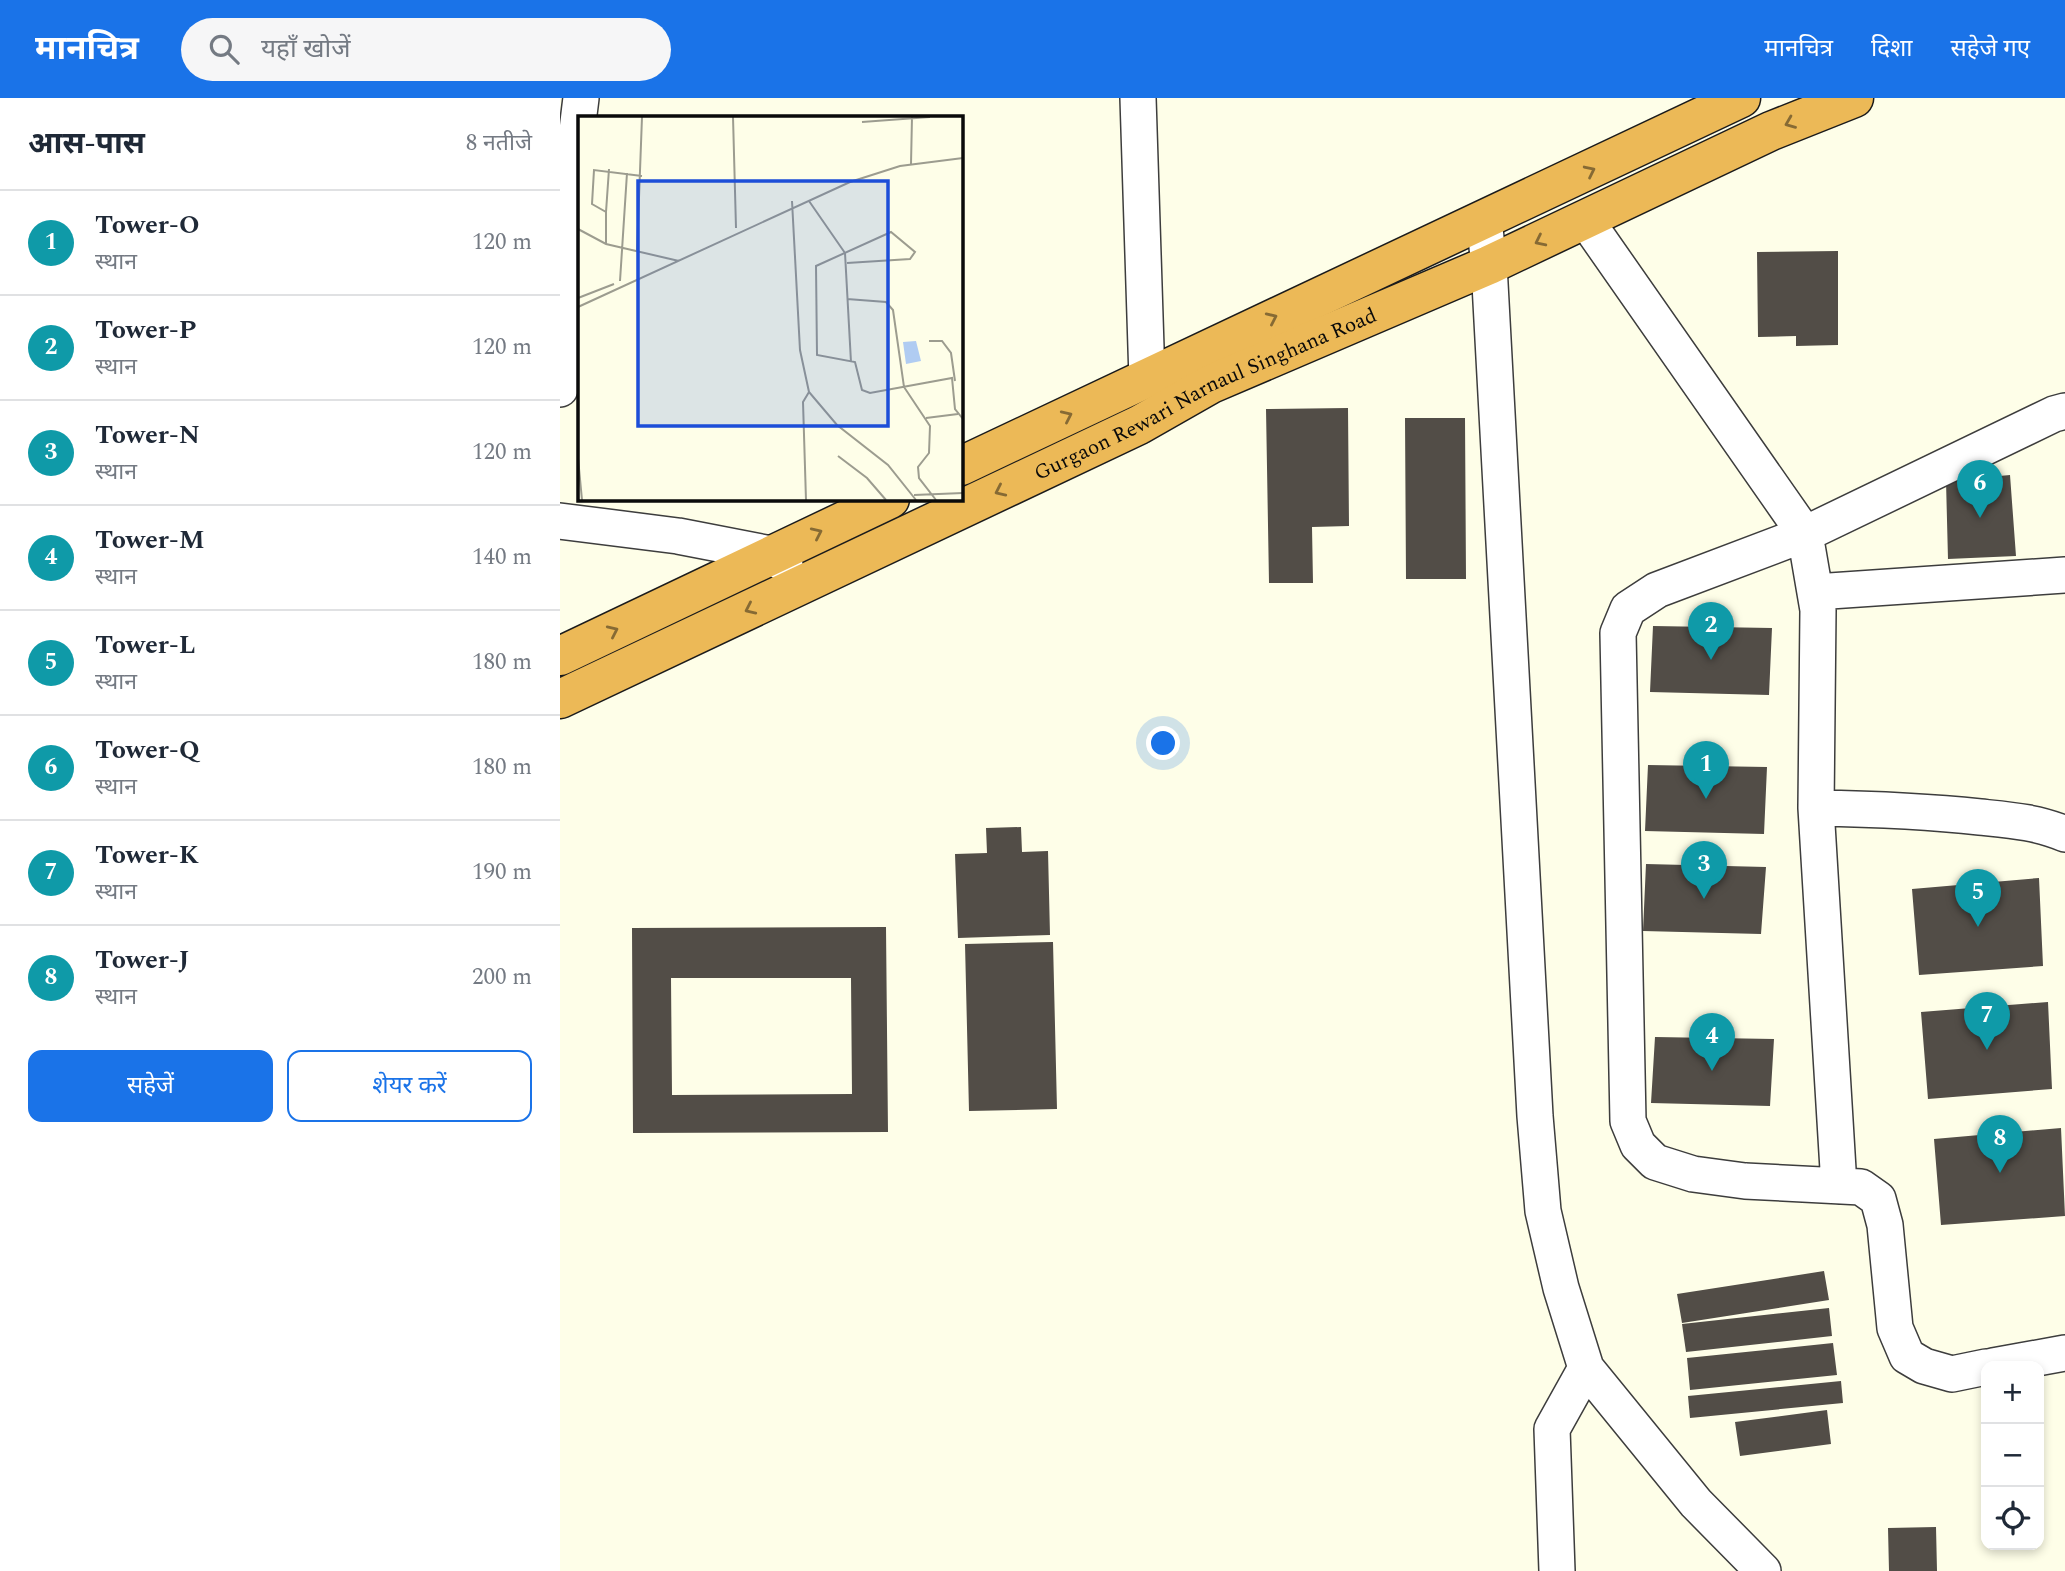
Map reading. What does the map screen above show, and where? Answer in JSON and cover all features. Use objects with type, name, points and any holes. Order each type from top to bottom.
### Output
[{"type":"highway","name":"Gurgaon Rewari Narnaul Singhana Road","points":[[962,466],[1741,98]]},
{"type":"highway","name":"Gurgaon Rewari Narnaul Singhana Road","points":[[560,699],[1139,425],[1211,384],[1489,265],[1771,131],[1853,98]]},
{"type":"highway","points":[[1679,128],[1697,166]]},
{"type":"highway","points":[[560,656],[888,500]]},
{"type":"street","points":[[579,116],[581,98]]},
{"type":"street","points":[[1138,98],[1147,379]]},
{"type":"street","points":[[560,389],[576,249],[573,163],[578,122]]},
{"type":"street","points":[[1585,219],[1805,534],[1818,610],[1816,807],[1839,1186]]},
{"type":"street","points":[[1484,220],[1489,265],[1535,1116],[1543,1211],[1561,1288],[1586,1368],[1696,1503],[1763,1571]]},
{"type":"street","points":[[1981,1368],[1952,1374],[1924,1366],[1907,1356],[1895,1328],[1885,1225],[1878,1199],[1861,1187],[1745,1181],[1693,1174],[1655,1162],[1638,1145],[1628,1121],[1618,634],[1628,609],[1657,590],[1805,534],[2065,411]]},
{"type":"street","points":[[560,521],[678,537],[771,554],[808,582]]},
{"type":"street","points":[[1815,592],[2065,575]]},
{"type":"street","points":[[1816,807],[2021,821],[2050,827],[2065,834]]},
{"type":"street","points":[[2021,1361],[2065,1353]]},
{"type":"street","points":[[1557,1571],[1552,1429],[1586,1368]]},
{"type":"building","points":[[1838,251],[1838,345],[1796,346],[1796,336],[1758,337],[1757,252]]},
{"type":"building","points":[[1348,408],[1349,526],[1312,527],[1313,583],[1269,583],[1266,409]]},
{"type":"building","points":[[1405,418],[1465,418],[1466,579],[1406,579]]},
{"type":"building","points":[[2010,475],[2016,556],[1948,559],[1946,481]]},
{"type":"building","points":[[1653,626],[1772,628],[1769,695],[1650,692]]},
{"type":"building","points":[[1648,765],[1767,767],[1764,834],[1645,831]]},
{"type":"building","points":[[1021,827],[1022,852],[1048,851],[1050,935],[958,938],[955,854],[987,853],[986,828]]},
{"type":"building","points":[[1646,864],[1766,867],[1761,934],[1643,931]]},
{"type":"building","points":[[2039,878],[2043,966],[1919,975],[1912,889]]},
{"type":"building","points":[[886,927],[888,1132],[633,1133],[632,928]],"holes":[[[671,978],[851,978],[852,1094],[672,1095]]]},
{"type":"building","points":[[1053,942],[1057,1109],[969,1111],[965,944]]},
{"type":"building","points":[[2048,1002],[2052,1089],[1928,1099],[1921,1012]]},
{"type":"building","points":[[1655,1037],[1774,1039],[1770,1106],[1651,1103]]},
{"type":"building","points":[[2061,1128],[2065,1216],[1941,1225],[1934,1139]]},
{"type":"building","points":[[1824,1271],[1829,1300],[1682,1323],[1677,1294]]},
{"type":"building","points":[[1829,1308],[1832,1336],[1686,1352],[1682,1324]]},
{"type":"building","points":[[1833,1343],[1837,1375],[1690,1390],[1687,1358]]},
{"type":"building","points":[[1841,1381],[1843,1403],[1690,1418],[1688,1396]]},
{"type":"building","points":[[1827,1410],[1831,1444],[1740,1456],[1735,1422]]},
{"type":"building","points":[[1936,1527],[1937,1571],[1889,1571],[1888,1528]]},
{"type":"place","name":"Tower-Q","points":[[1980,518]]},
{"type":"place","name":"Tower-P","points":[[1711,660]]},
{"type":"place","name":"Tower-O","points":[[1706,799]]},
{"type":"place","name":"Tower-N","points":[[1704,899]]},
{"type":"place","name":"Tower-L","points":[[1978,927]]},
{"type":"place","name":"Tower-K","points":[[1987,1050]]},
{"type":"place","name":"Tower-M","points":[[1712,1071]]},
{"type":"place","name":"Tower-J","points":[[2000,1173]]}]
